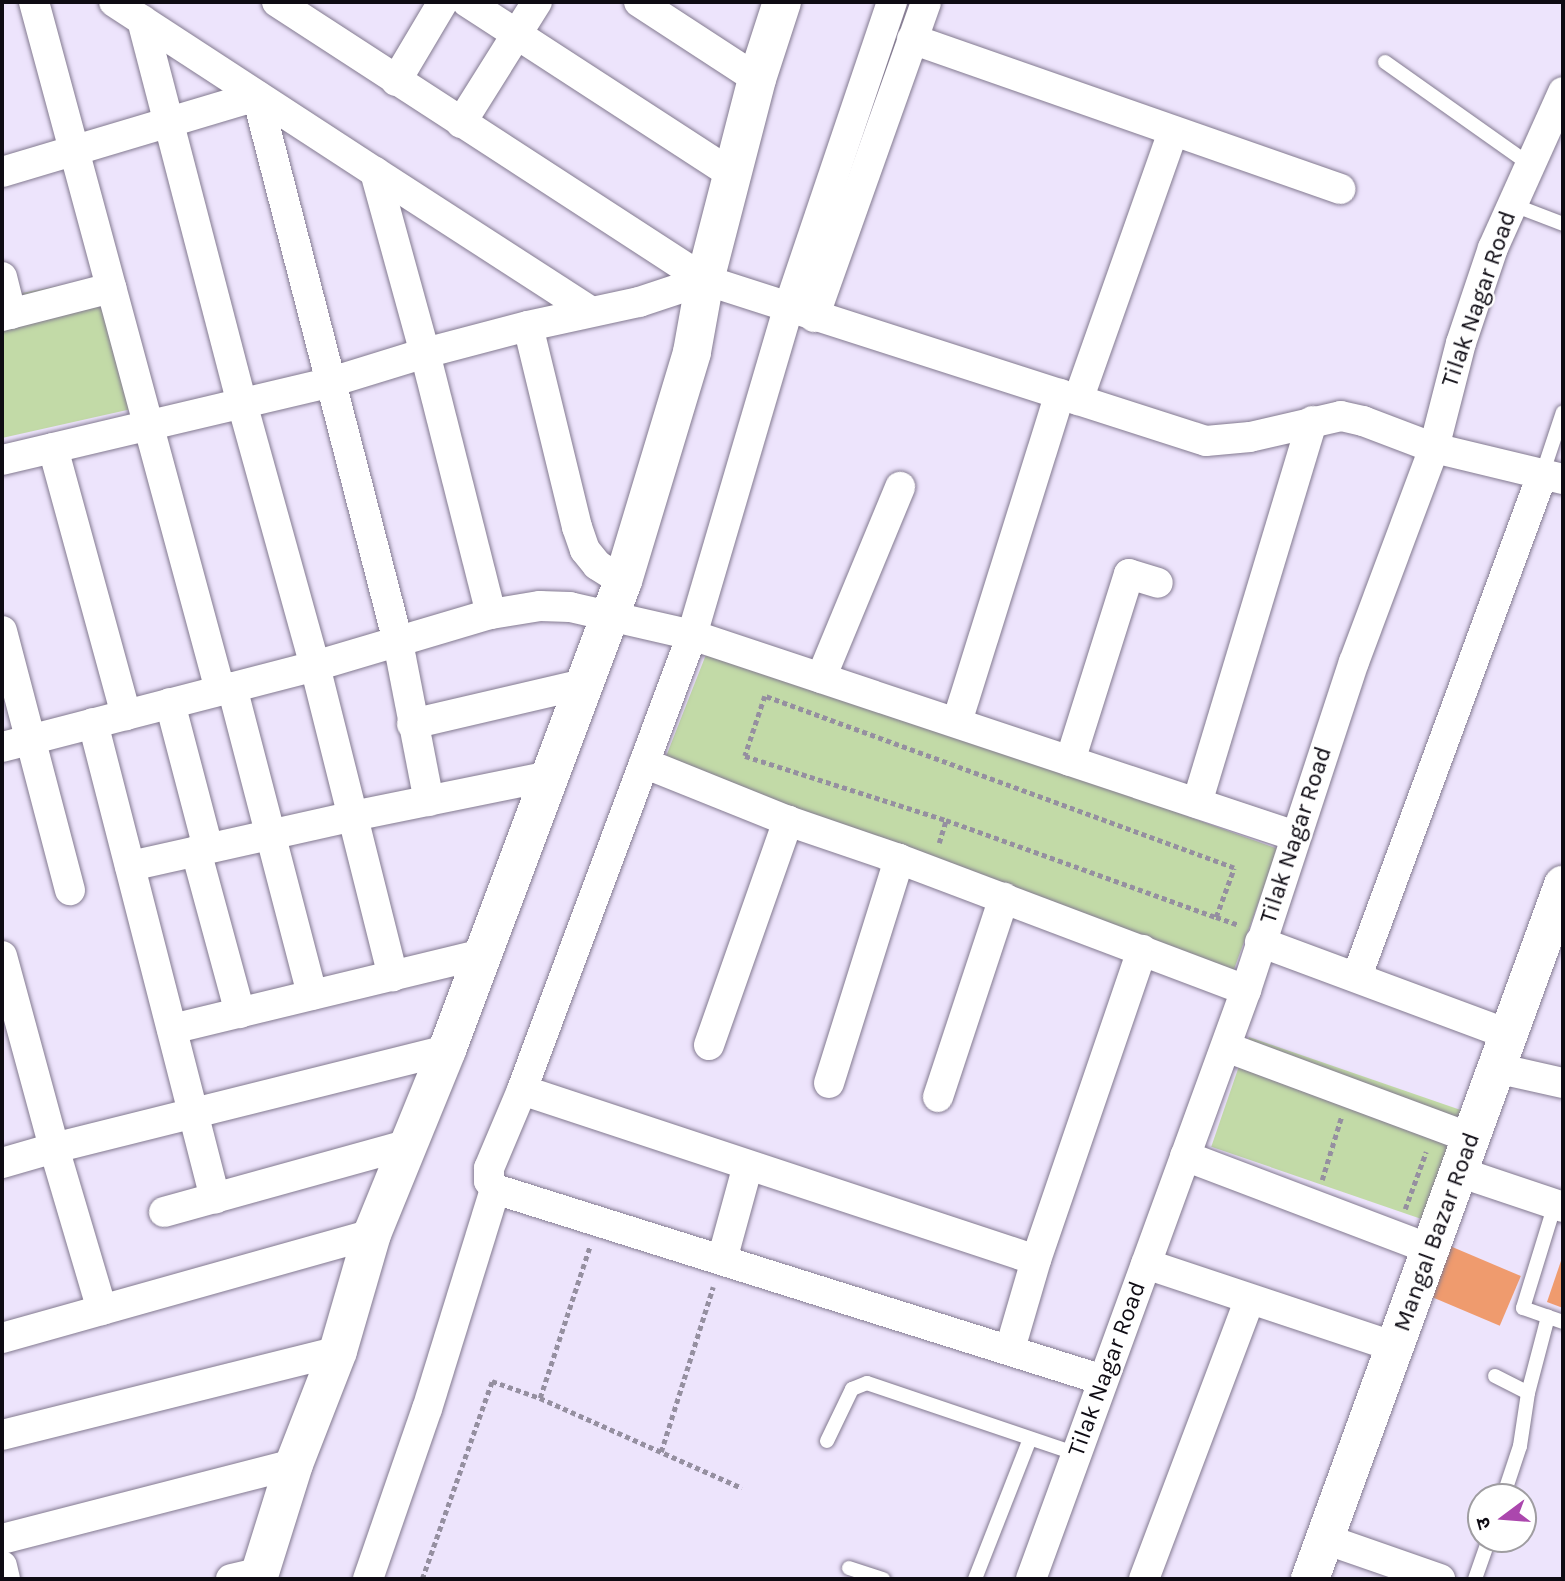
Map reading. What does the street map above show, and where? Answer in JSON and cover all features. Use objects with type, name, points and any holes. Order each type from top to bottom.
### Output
[{"type":"street","points":[[34,2],[149,426],[269,835],[312,995]]},
{"type":"street","points":[[114,2],[590,311]]},
{"type":"street","points":[[277,2],[705,280],[1206,441],[1250,437],[1341,416],[1363,421],[1434,448],[1553,477],[1357,975]]},
{"type":"street","points":[[396,81],[443,2]]},
{"type":"street","points":[[467,2],[732,174]]},
{"type":"street","points":[[461,123],[537,2]]},
{"type":"street","points":[[639,2],[757,79]]},
{"type":"street","points":[[250,1577],[338,1352],[372,1234],[447,1050],[622,581],[692,352],[705,280],[732,174],[757,79],[782,2]]},
{"type":"street","points":[[892,2],[801,313],[692,635],[522,1090],[489,1168],[489,1181],[495,1189],[1103,1380]]},
{"type":"street","points":[[801,313],[926,2]]},
{"type":"street","points":[[142,20],[242,403],[315,666],[393,976]]},
{"type":"street","points":[[912,39],[1340,189]]},
{"type":"street","name":"Tilak Nagar Road","points":[[1031,1579],[1246,990],[1354,662],[1434,448],[1461,343],[1511,204],[1563,92]]},
{"type":"street","points":[[2,172],[257,96]]},
{"type":"street","points":[[257,96],[398,642],[429,801]]},
{"type":"street","points":[[957,722],[1069,397],[1173,132]]},
{"type":"street","points":[[375,172],[425,353],[491,614]]},
{"type":"street","points":[[2,277],[6,315],[111,288]]},
{"type":"street","points":[[2,460],[331,382],[425,353],[528,326],[639,302],[705,280]]},
{"type":"street","points":[[528,326],[585,550],[597,565],[622,581]]},
{"type":"street","points":[[1197,803],[1312,421]]},
{"type":"street","points":[[52,448],[125,715]]},
{"type":"street","points":[[821,678],[900,487]]},
{"type":"street","points":[[1070,761],[1129,574],[1158,583]]},
{"type":"street","points":[[2,747],[315,666],[491,614],[540,606],[570,607],[692,635],[1295,836]]},
{"type":"street","points":[[2,631],[69,890]]},
{"type":"street","points":[[412,724],[584,684]]},
{"type":"street","points":[[170,703],[240,1013]]},
{"type":"street","points":[[93,723],[215,1199]]},
{"type":"street","points":[[644,763],[788,821],[899,859],[1246,990]]},
{"type":"street","points":[[130,866],[353,816],[550,776]]},
{"type":"street","points":[[709,1045],[788,821]]},
{"type":"street","points":[[829,1083],[899,859]]},
{"type":"street","name":"Mangal Bazar Road","points":[[1310,1579],[1563,885]]},
{"type":"street","points":[[938,1097],[1004,898]]},
{"type":"street","points":[[1260,942],[1357,975],[1563,1083]]},
{"type":"street","points":[[1010,1349],[1036,1260],[1142,950]]},
{"type":"street","points":[[172,1029],[483,954]]},
{"type":"street","points":[[2,956],[54,1148],[102,1310]]},
{"type":"street","points":[[1226,1047],[1465,1155],[1559,1206]]},
{"type":"street","points":[[2,1163],[447,1050]]},
{"type":"street","points":[[522,1090],[1036,1260]]},
{"type":"street","points":[[164,1212],[409,1144]]},
{"type":"street","points":[[1185,1156],[1430,1249]]},
{"type":"street","points":[[722,1260],[748,1165]]},
{"type":"street","points":[[368,1579],[428,1409],[495,1189]]},
{"type":"street","points":[[2,1338],[372,1234]]},
{"type":"street","points":[[1146,1264],[1395,1347]]},
{"type":"street","points":[[1144,1579],[1250,1299]]},
{"type":"street","points":[[2,1435],[338,1352]]},
{"type":"street","points":[[2,1538],[294,1464]]},
{"type":"street","points":[[1325,1539],[1440,1579]]},
{"type":"street","points":[[2,1566],[5,1579]]},
{"type":"lane","points":[[1385,62],[1529,164]]},
{"type":"lane","points":[[1511,204],[1563,224]]},
{"type":"lane","points":[[1553,477],[1563,412]]},
{"type":"lane","points":[[1559,1206],[1523,1308],[1563,1322]]},
{"type":"lane","points":[[1508,1483],[1520,1446],[1528,1393],[1548,1317]]},
{"type":"lane","points":[[1495,1376],[1528,1393]]},
{"type":"lane","points":[[827,1441],[852,1389],[867,1383],[1077,1454]]},
{"type":"lane","points":[[975,1579],[1030,1439]]},
{"type":"lane","points":[[1475,1579],[1484,1553]]},
{"type":"lane","points":[[849,1569],[883,1579]]},
{"type":"path","points":[[765,696],[1234,868],[1216,917],[946,820],[745,756],[765,696]]},
{"type":"path","points":[[1320,1188],[1343,1109]]},
{"type":"path","points":[[1402,1219],[1422,1163]]},
{"type":"path","points":[[540,1398],[598,1221]]},
{"type":"path","points":[[661,1453],[722,1260]]},
{"type":"path","points":[[422,1579],[492,1381],[540,1398],[742,1488]]},
{"type":"green space","points":[[108,276],[145,406],[2,438],[2,297]]},
{"type":"green space","points":[[707,652],[1003,750],[1278,849],[1233,972],[665,759]]},
{"type":"green space","points":[[1249,1037],[1466,1112],[1429,1222],[1211,1147]]},
{"type":"building","points":[[1450,1246],[1521,1276],[1500,1326],[1429,1296]]},
{"type":"building","points":[[1563,1255],[1563,1308],[1547,1302]]}]
